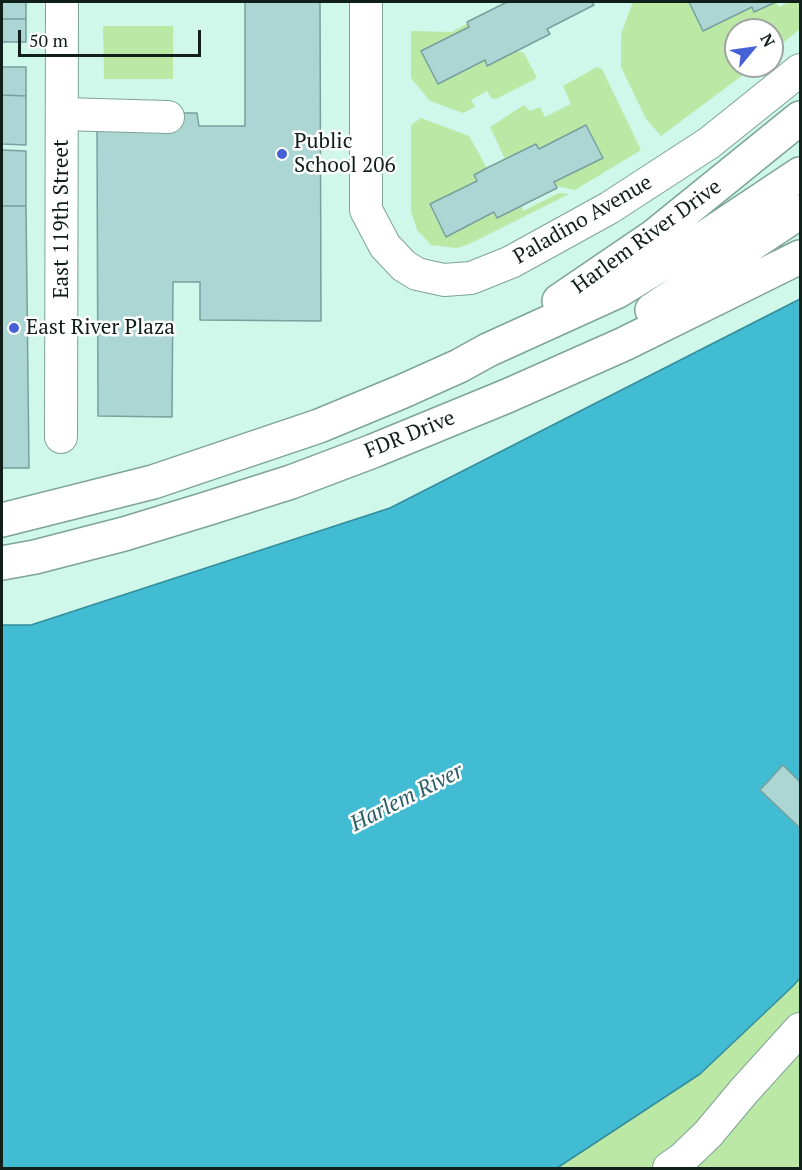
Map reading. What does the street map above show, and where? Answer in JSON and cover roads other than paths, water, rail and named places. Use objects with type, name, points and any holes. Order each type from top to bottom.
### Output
[{"type":"highway","name":"Harlem River Drive","points":[[488,350],[653,237],[801,118]]},
{"type":"highway","points":[[488,350],[618,291],[801,174]]},
{"type":"highway","points":[[550,377],[801,212]]},
{"type":"highway","name":"FDR Drive","points":[[2,563],[124,534],[291,482],[383,447],[624,344],[801,256]]},
{"type":"highway","name":"FDR Drive","points":[[2,520],[153,482],[319,426],[401,393],[488,350]]},
{"type":"street","name":"East 119th Street","points":[[61,437],[62,2]]},
{"type":"street","name":"Paladino Avenue","points":[[366,2],[366,210],[385,246],[404,266],[417,274],[444,280],[471,278],[511,261],[609,208],[709,143],[801,70]]},
{"type":"street","points":[[62,114],[168,117]]},
{"type":"street","points":[[669,1168],[708,1134],[801,1029]]},
{"type":"water","name":"Harlem River","points":[[800,299],[800,978],[793,986],[700,1074],[557,1168],[2,1168],[2,625],[31,625],[390,508]]},
{"type":"place","name":"Public School 206","points":[[282,154]]},
{"type":"place","name":"East River Plaza","points":[[14,328]]}]
